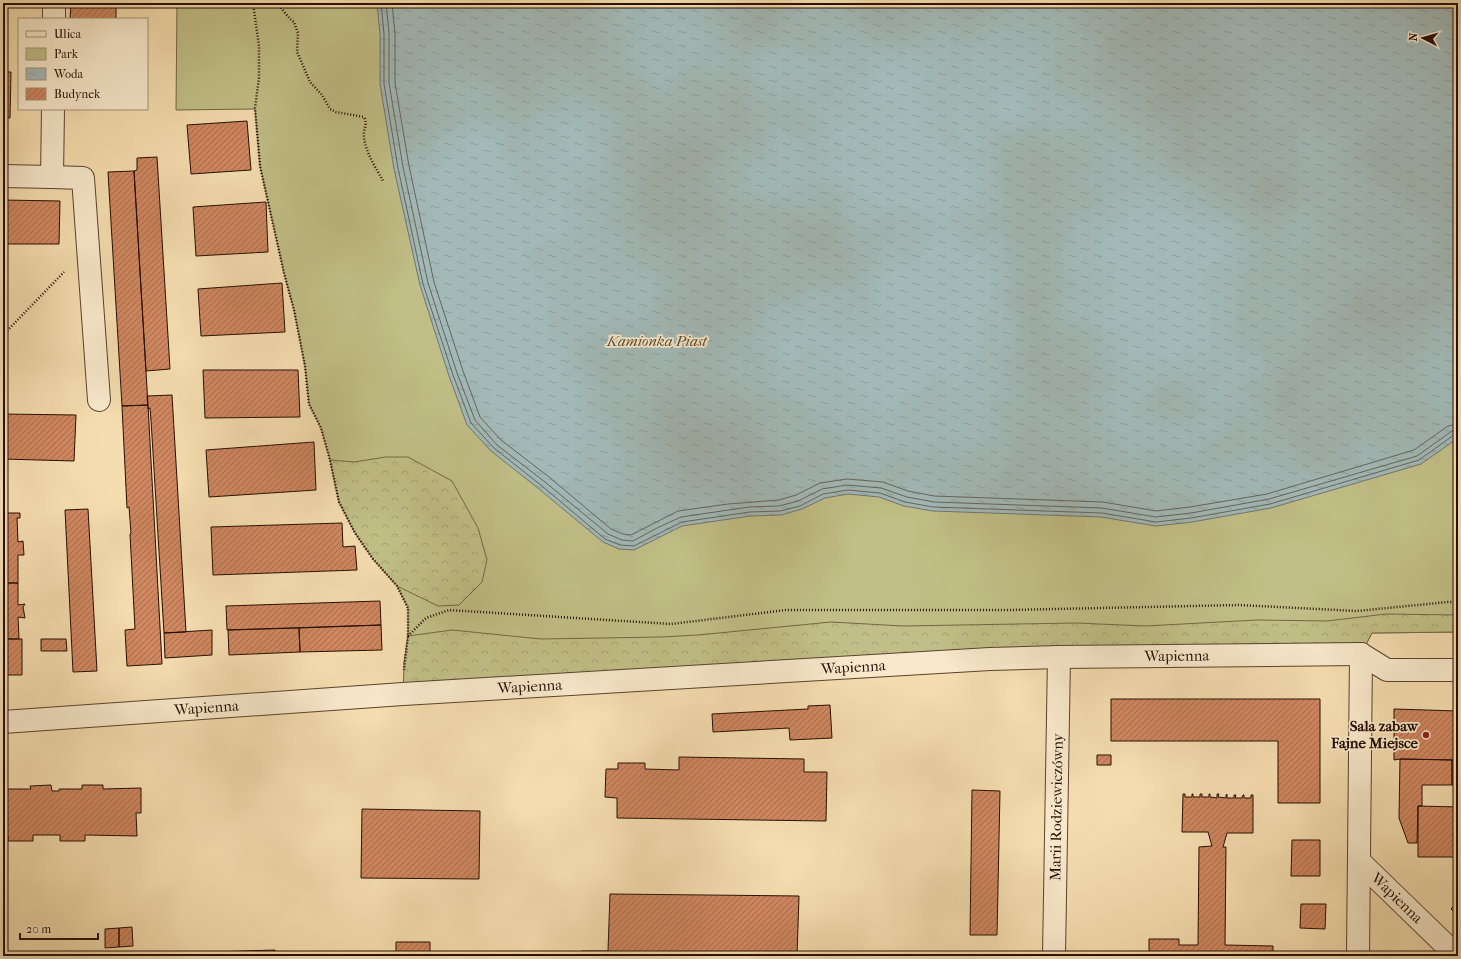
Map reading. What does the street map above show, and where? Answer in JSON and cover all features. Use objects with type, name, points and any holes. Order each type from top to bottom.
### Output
[{"type":"street","points":[[54,3],[54,18]]},
{"type":"street","points":[[52,177],[53,110]]},
{"type":"street","points":[[3,176],[83,178],[99,400]]},
{"type":"street","points":[[1361,654],[1387,670],[1458,670]]},
{"type":"street","name":"Wapienna","points":[[3,722],[403,694],[982,659],[1361,654],[1359,861],[1457,956]]},
{"type":"street","name":"Marii Rodziewiczówny","points":[[1054,956],[1059,657]]},
{"type":"street","points":[[1358,956],[1359,861]]},
{"type":"path","points":[[254,3],[259,46],[259,78],[256,108],[260,166],[284,273],[294,310],[305,366],[309,404],[321,428],[339,502],[355,533],[373,559],[397,586],[408,608],[408,636],[404,664],[403,694]]},
{"type":"path","points":[[276,3],[294,22],[298,33],[297,52],[310,82],[322,96],[330,109],[336,112],[364,116],[366,122],[364,137],[367,149],[383,181]]},
{"type":"path","points":[[3,335],[65,271],[78,267],[90,266]]},
{"type":"path","points":[[408,636],[426,618],[449,610],[671,624],[786,610],[1009,610],[1239,605],[1357,611],[1458,602]]},
{"type":"green space","name":"Kamionka Piast","points":[[177,3],[1458,3],[1458,632],[1372,633],[1361,654],[404,663],[408,636],[408,608],[397,586],[373,559],[355,533],[339,502],[321,428],[309,404],[305,366],[294,310],[284,273],[260,166],[255,109],[176,110]]},
{"type":"green space","points":[[386,457],[408,457],[452,481],[478,528],[487,560],[482,582],[459,605],[438,606],[397,586],[373,559],[355,533],[339,502],[330,460],[354,462]]},
{"type":"green space","points":[[1386,614],[1458,615],[1458,632],[1372,633],[1361,654],[403,694],[404,663],[408,636],[452,630],[541,639],[661,637],[698,635],[831,622],[903,626],[1076,623],[1145,626],[1257,620],[1327,621]]},
{"type":"water","name":"Kamionka Piast","points":[[377,3],[1458,3],[1458,438],[1421,464],[1271,508],[1192,522],[1156,526],[1101,517],[933,511],[904,506],[879,497],[848,494],[825,498],[802,509],[781,515],[750,516],[682,526],[634,550],[619,549],[603,542],[491,451],[467,425],[449,376],[420,285],[394,169],[380,84],[380,34]]},
{"type":"building","points":[[71,3],[116,3],[116,18],[70,18]]},
{"type":"building","points":[[3,72],[11,72],[10,118],[3,117]]},
{"type":"building","points":[[247,121],[251,170],[191,174],[187,125]]},
{"type":"building","points":[[157,157],[170,369],[146,371],[134,171],[137,170],[137,158]]},
{"type":"building","points":[[134,171],[148,405],[122,406],[108,172]]},
{"type":"building","points":[[3,200],[60,201],[59,244],[3,244]]},
{"type":"building","points":[[266,202],[268,252],[196,256],[193,207]]},
{"type":"building","points":[[282,283],[285,332],[201,336],[198,289]]},
{"type":"building","points":[[203,370],[298,370],[300,417],[205,418]]},
{"type":"building","points":[[172,395],[186,632],[164,633],[151,420],[147,396]]},
{"type":"building","points":[[148,405],[162,664],[127,666],[125,630],[135,629],[131,533],[129,507],[127,508],[122,406]]},
{"type":"building","points":[[3,414],[76,415],[74,461],[3,459]]},
{"type":"building","points":[[314,442],[316,490],[209,497],[206,450]]},
{"type":"building","points":[[88,509],[97,671],[73,672],[65,510]]},
{"type":"building","points":[[3,513],[20,513],[20,518],[17,518],[18,542],[23,541],[24,555],[18,555],[18,583],[3,583]]},
{"type":"building","points":[[342,523],[343,547],[355,546],[357,570],[213,575],[211,527]]},
{"type":"building","points":[[3,583],[18,583],[18,605],[25,604],[23,607],[25,618],[18,617],[19,639],[3,639]]},
{"type":"building","points":[[380,601],[381,625],[227,630],[226,606]]},
{"type":"building","points":[[381,625],[382,650],[300,652],[299,628]]},
{"type":"building","points":[[299,628],[300,652],[229,655],[228,630]]},
{"type":"building","points":[[212,630],[212,655],[165,658],[164,633]]},
{"type":"building","points":[[3,639],[22,639],[22,675],[3,675]]},
{"type":"building","points":[[41,639],[66,639],[67,651],[41,651]]},
{"type":"building","points":[[1111,699],[1320,699],[1320,803],[1278,803],[1278,741],[1111,741]]},
{"type":"building","points":[[830,705],[832,738],[790,740],[789,728],[713,732],[712,714],[808,709],[808,706]]},
{"type":"building","name":"Sala zabaw Fajne Miejsce","points":[[1394,709],[1458,711],[1458,760],[1394,760]]},
{"type":"building","points":[[1097,755],[1111,755],[1111,765],[1097,765]]},
{"type":"building","points":[[679,757],[804,759],[804,772],[827,772],[826,821],[617,818],[617,798],[605,797],[606,769],[618,769],[618,763],[645,763],[645,769],[679,770]]},
{"type":"building","points":[[1400,759],[1452,760],[1452,785],[1422,785],[1422,806],[1418,806],[1417,843],[1408,843],[1399,818]]},
{"type":"building","points":[[1452,760],[1458,760],[1458,785],[1452,785]]},
{"type":"building","points":[[51,785],[52,791],[59,791],[59,789],[82,789],[82,785],[103,785],[103,789],[141,788],[141,813],[136,813],[137,836],[85,835],[85,841],[60,841],[60,835],[33,835],[33,841],[8,841],[8,836],[3,836],[3,791],[8,792],[7,789],[31,789],[30,786]]},
{"type":"building","points":[[972,790],[1000,791],[997,935],[970,935]]},
{"type":"building","points":[[1183,794],[1185,794],[1185,797],[1192,797],[1193,794],[1193,797],[1200,797],[1200,794],[1202,794],[1202,797],[1209,797],[1210,794],[1210,797],[1217,798],[1217,794],[1219,794],[1218,797],[1226,798],[1227,794],[1227,798],[1234,798],[1234,795],[1236,795],[1235,798],[1242,798],[1244,795],[1244,798],[1251,798],[1251,795],[1253,795],[1253,833],[1227,833],[1223,847],[1226,847],[1225,945],[1273,946],[1273,956],[1149,956],[1149,939],[1179,939],[1179,945],[1198,945],[1199,847],[1212,846],[1208,832],[1182,832]]},
{"type":"building","points":[[1418,806],[1458,807],[1458,857],[1418,857]]},
{"type":"building","points":[[362,809],[480,811],[479,879],[361,878]]},
{"type":"building","points":[[1292,840],[1320,840],[1320,876],[1291,876]]},
{"type":"building","points":[[610,894],[799,896],[797,956],[582,956],[582,951],[608,951]]},
{"type":"building","points":[[1458,901],[1458,916],[1451,909]]},
{"type":"building","points":[[1301,904],[1326,904],[1325,929],[1300,928]]},
{"type":"building","points":[[132,927],[133,946],[119,947],[119,928]]},
{"type":"building","points":[[119,928],[119,947],[105,948],[105,929]]},
{"type":"building","points":[[396,942],[430,942],[430,956],[396,956]]},
{"type":"building","points":[[275,950],[276,956],[212,956],[212,952]]},
{"type":"building","points":[[212,952],[212,956],[150,956],[150,954]]},
{"type":"building","points":[[91,953],[91,956],[17,956]]},
{"type":"place","name":"Sala zabaw Fajne Miejsce","points":[[1426,735]]}]
